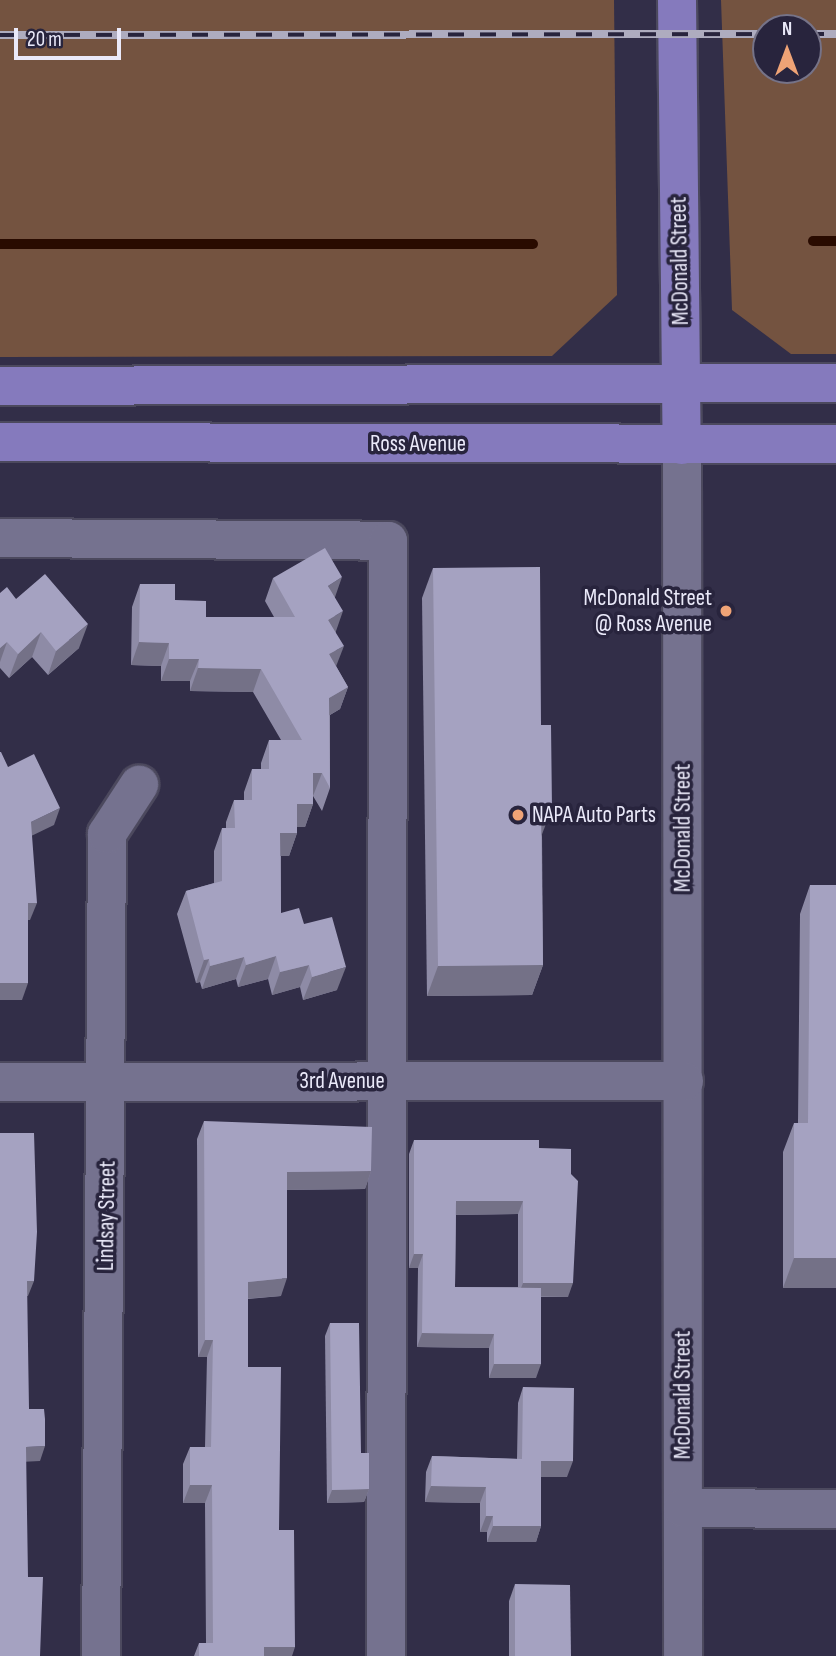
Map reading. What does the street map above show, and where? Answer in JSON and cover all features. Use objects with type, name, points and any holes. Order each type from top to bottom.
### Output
[{"type":"main road","name":"McDonald Street","points":[[677,0],[682,445]]},
{"type":"main road","points":[[0,386],[836,383]]},
{"type":"main road","name":"Ross Avenue","points":[[0,442],[836,444]]},
{"type":"street","name":"McDonald Street","points":[[682,445],[683,1656]]},
{"type":"street","points":[[0,538],[388,541],[386,1656]]},
{"type":"street","name":"Lindsay Street","points":[[102,1656],[109,1082],[107,834],[139,785]]},
{"type":"street","name":"3rd Avenue","points":[[0,1083],[684,1081]]},
{"type":"street","points":[[683,1508],[836,1509]]},
{"type":"shaded area","points":[[0,0],[614,0],[617,295],[552,356],[0,357]]},
{"type":"shaded area","points":[[721,0],[836,0],[836,354],[791,354],[732,310]]},
{"type":"building","points":[[325,548],[342,577],[328,586],[343,611],[328,620],[344,646],[329,654],[348,687],[329,698],[330,788],[322,773],[313,773],[313,804],[297,804],[297,833],[280,833],[281,913],[299,908],[304,924],[332,917],[346,967],[312,977],[309,965],[280,972],[276,956],[246,965],[244,957],[210,966],[209,959],[204,960],[186,891],[222,881],[222,828],[235,828],[234,800],[252,800],[252,769],[269,769],[269,740],[302,740],[261,669],[198,668],[199,659],[169,659],[169,643],[139,642],[140,584],[175,584],[175,600],[206,601],[206,617],[295,617],[273,578]]},
{"type":"building","points":[[540,567],[541,725],[551,725],[552,808],[541,808],[543,965],[438,966],[433,568]]},
{"type":"building","points":[[45,574],[88,624],[56,651],[41,632],[18,654],[7,642],[0,648],[0,593],[7,587],[16,599]]},
{"type":"building","points":[[0,752],[8,767],[34,754],[60,808],[31,822],[37,903],[28,903],[28,983],[0,983]]},
{"type":"building","points":[[810,885],[836,885],[836,1258],[794,1258],[794,1123],[808,1123]]},
{"type":"building","points":[[204,1121],[372,1127],[371,1171],[287,1172],[287,1278],[248,1282],[248,1367],[281,1367],[279,1530],[294,1530],[295,1647],[264,1647],[264,1656],[199,1656],[199,1643],[213,1643],[212,1485],[190,1485],[190,1447],[211,1447],[213,1340],[205,1340]]},
{"type":"building","points":[[0,1133],[34,1133],[37,1232],[34,1281],[27,1281],[29,1409],[44,1409],[45,1446],[26,1447],[28,1577],[43,1577],[40,1656],[0,1656]]},
{"type":"building","points":[[414,1140],[539,1140],[539,1148],[571,1149],[571,1174],[578,1181],[573,1283],[523,1283],[523,1201],[456,1201],[455,1287],[541,1288],[541,1364],[494,1364],[494,1334],[422,1333],[423,1254],[414,1254]]},
{"type":"building","points":[[330,1323],[359,1323],[361,1453],[369,1453],[369,1489],[332,1490]]},
{"type":"building","points":[[523,1387],[574,1388],[573,1461],[541,1461],[541,1526],[493,1526],[493,1516],[486,1516],[486,1487],[431,1486],[432,1456],[522,1459]]},
{"type":"building","points":[[515,1584],[570,1585],[571,1656],[515,1656]]},
{"type":"waterway","points":[[813,241],[836,241]]},
{"type":"waterway","points":[[0,244],[533,244]]},
{"type":"railway","points":[[0,35],[752,34]]},
{"type":"railway","points":[[822,34],[836,34]]},
{"type":"place","name":"McDonald Street @ Ross Avenue","points":[[726,611]]},
{"type":"place","name":"NAPA Auto Parts","points":[[518,815]]}]
